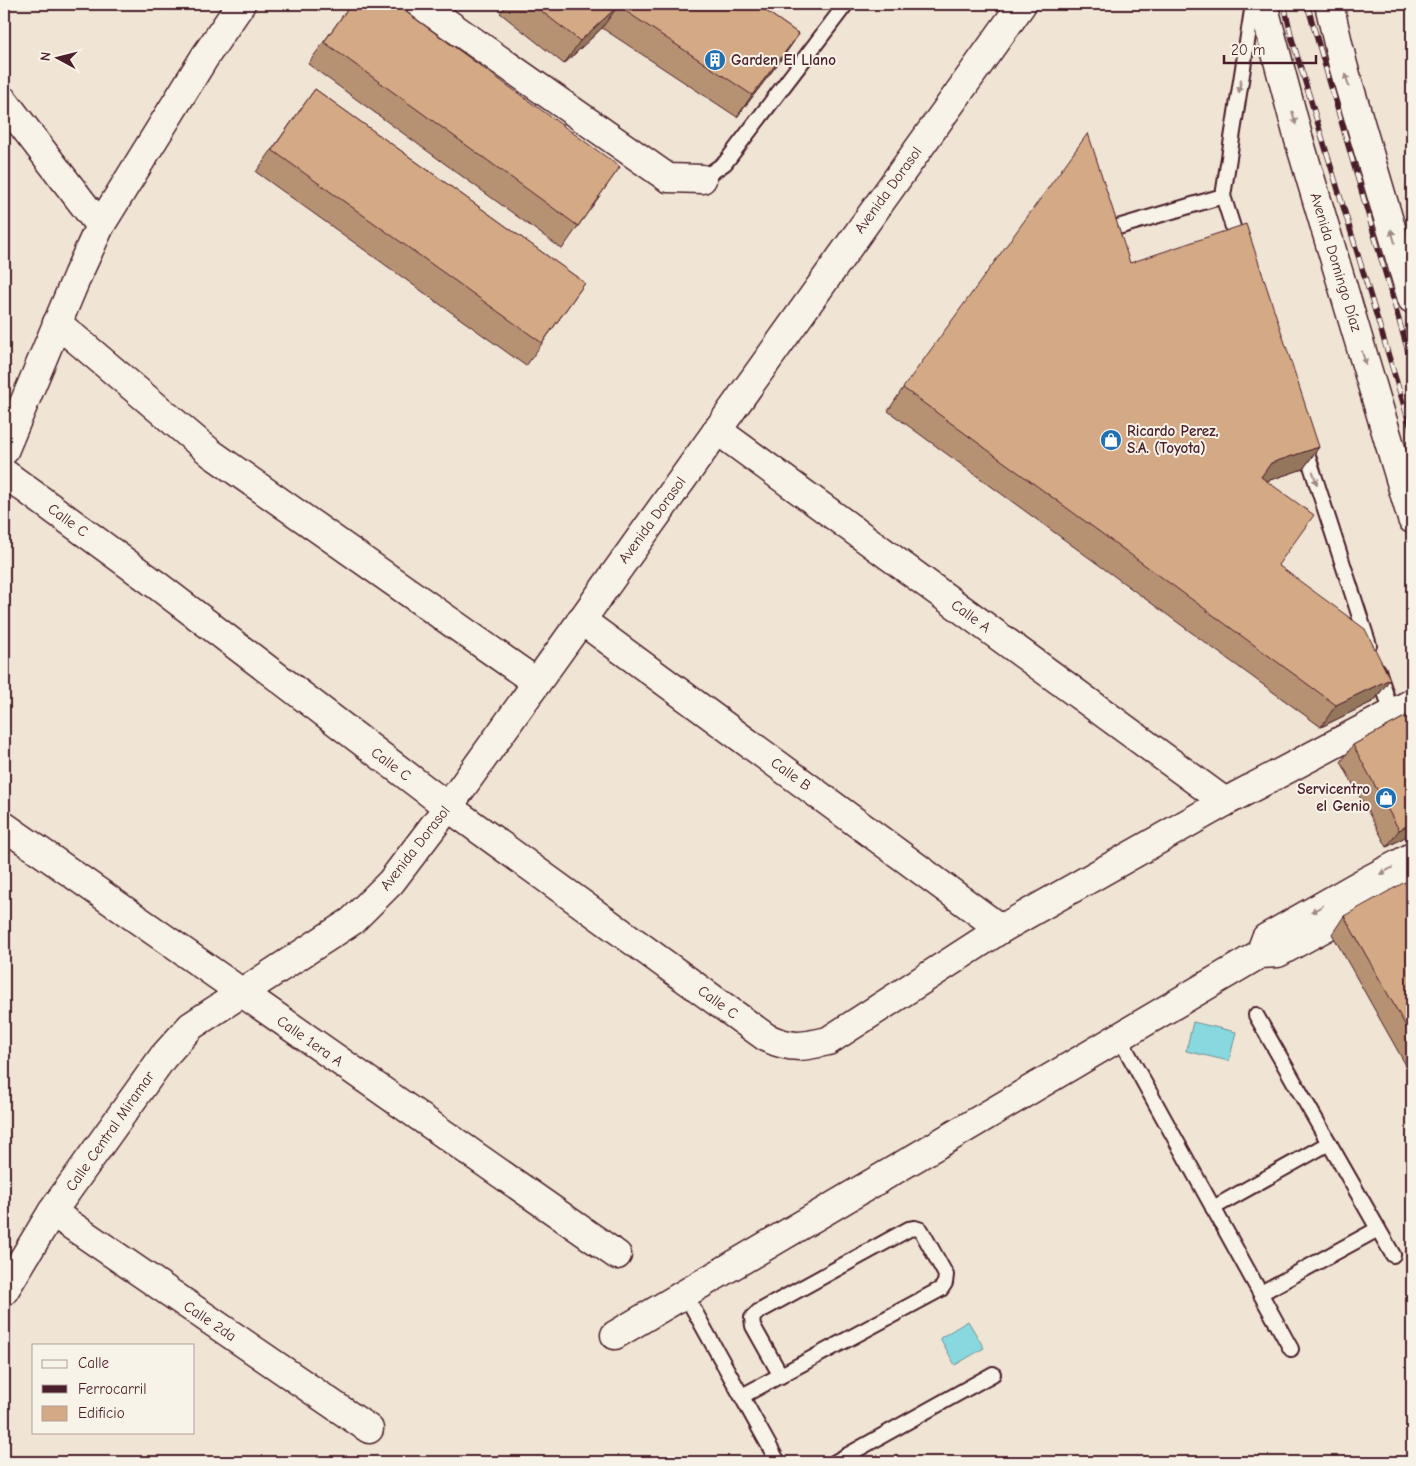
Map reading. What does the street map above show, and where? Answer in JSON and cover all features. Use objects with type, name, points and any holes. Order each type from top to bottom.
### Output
[{"type":"street","points":[[420,4],[668,178],[702,179]]},
{"type":"street","name":"Avenida Dorasol","points":[[240,993],[352,921],[391,882],[448,807],[1022,4]]},
{"type":"street","name":"Avenida Domingo Díaz","points":[[1263,4],[1299,140],[1412,519]]},
{"type":"street","points":[[1329,4],[1343,65],[1412,299]]},
{"type":"street","points":[[4,451],[57,322],[100,226],[239,5]]},
{"type":"street","points":[[4,101],[100,226]]},
{"type":"street","points":[[57,322],[212,454],[536,682]]},
{"type":"street","name":"Calle A","points":[[717,430],[1225,802]]},
{"type":"street","name":"Calle C","points":[[4,473],[166,592],[448,807],[767,1038],[784,1046],[806,1046],[828,1041],[1001,929]]},
{"type":"street","name":"Calle B","points":[[581,620],[1001,929]]},
{"type":"street","points":[[1001,929],[1225,802],[1402,708]]},
{"type":"street","name":"Calle 1era A","points":[[4,826],[240,993],[617,1255]]},
{"type":"street","points":[[1260,954],[1266,938],[1412,857]]},
{"type":"street","points":[[615,1335],[1260,954],[1278,953],[1412,880]]},
{"type":"street","name":"Calle Central Miramar","points":[[4,1291],[52,1212],[163,1057],[191,1026],[240,993]]},
{"type":"street","name":"Calle 2da","points":[[52,1212],[369,1429]]},
{"type":"lane","points":[[702,179],[725,163],[846,4]]},
{"type":"lane","points":[[1244,262],[1223,196],[1253,4]]},
{"type":"lane","points":[[1118,227],[1223,196]]},
{"type":"lane","points":[[1300,431],[1402,708]]},
{"type":"lane","points":[[1256,1014],[1393,1256]]},
{"type":"lane","points":[[1120,1036],[1291,1349]]},
{"type":"lane","points":[[1214,1208],[1329,1143]]},
{"type":"lane","points":[[742,1396],[781,1376],[941,1289],[945,1283],[946,1275],[921,1230],[909,1229],[758,1312],[752,1318],[753,1326],[781,1376]]},
{"type":"lane","points":[[1260,1293],[1378,1229]]},
{"type":"lane","points":[[685,1294],[778,1462]]},
{"type":"lane","points":[[835,1462],[993,1374]]},
{"type":"water","points":[[1193,1022],[1236,1032],[1229,1061],[1186,1051]]},
{"type":"water","points":[[968,1321],[984,1348],[955,1365],[940,1338]]},
{"type":"building","points":[[351,4],[395,4],[620,167],[578,226],[324,42]]},
{"type":"building","points":[[532,4],[756,4],[799,34],[752,95],[618,6],[580,41]]},
{"type":"building","points":[[315,89],[585,283],[542,343],[272,150]]},
{"type":"building","name":"Ricardo Perez, S.A. (Toyota)","points":[[1088,133],[1130,263],[1246,224],[1319,447],[1271,463],[1261,477],[1314,515],[1278,565],[1365,629],[1390,679],[1336,705],[903,388]]},
{"type":"building","name":"Servicentro el Genio","points":[[1412,713],[1412,823],[1399,830],[1353,745]]},
{"type":"building","points":[[1405,882],[1412,902],[1412,1037],[1344,916]]},
{"type":"railway","points":[[1284,4],[1292,39],[1412,432]]},
{"type":"railway","points":[[1307,4],[1412,365]]},
{"type":"place","name":"Garden El Llano","points":[[715,60]]},
{"type":"place","name":"Ricardo Perez, S.A. (Toyota)","points":[[1111,440]]},
{"type":"place","name":"Servicentro el Genio","points":[[1386,798]]}]
